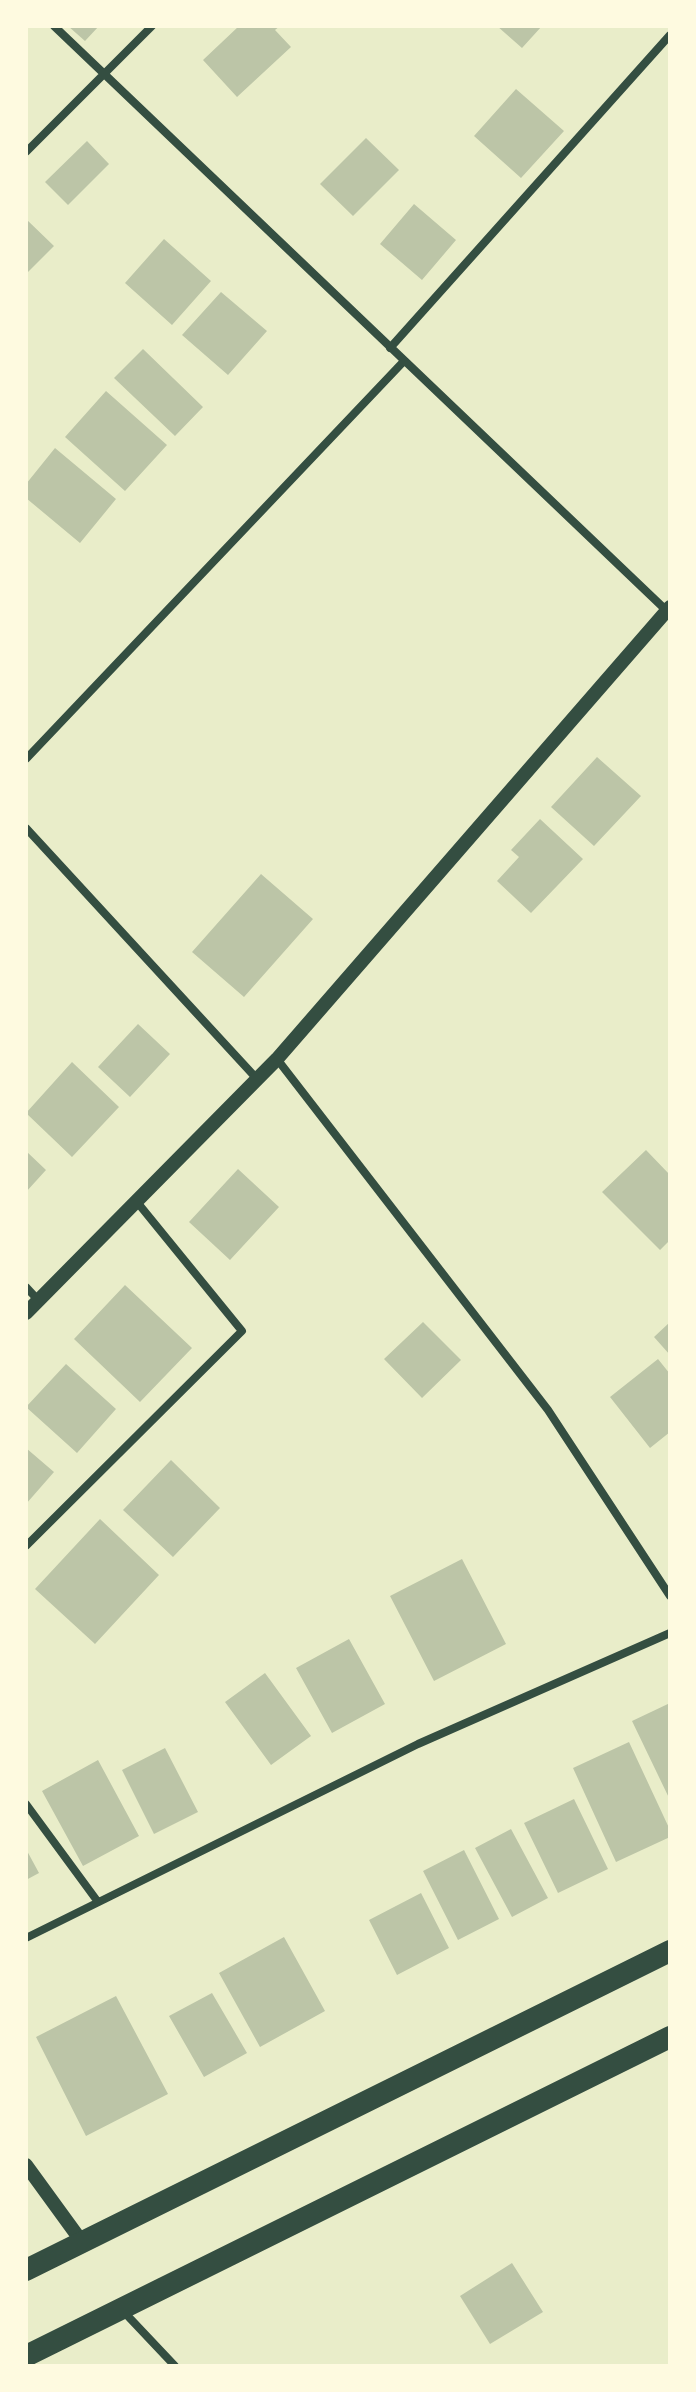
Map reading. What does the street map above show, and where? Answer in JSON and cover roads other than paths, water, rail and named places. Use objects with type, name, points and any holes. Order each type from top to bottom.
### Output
[{"type":"highway","points":[[26,2270],[670,1951]]},
{"type":"highway","points":[[26,2356],[670,2037]]},
{"type":"street","points":[[26,1313],[258,1080],[669,610],[54,26]]},
{"type":"street","points":[[26,152],[152,26]]},
{"type":"street","points":[[390,348],[670,35]]},
{"type":"street","points":[[26,759],[404,361]]},
{"type":"street","points":[[26,828],[258,1080]]},
{"type":"street","points":[[277,1059],[548,1410],[670,1596]]},
{"type":"street","points":[[26,1546],[242,1331],[137,1202]]},
{"type":"street","points":[[26,1287],[39,1301]]},
{"type":"street","points":[[26,1938],[418,1744],[670,1633]]},
{"type":"street","points":[[26,1804],[98,1902]]},
{"type":"street","points":[[26,2165],[82,2242]]},
{"type":"street","points":[[120,2308],[175,2366]]}]
